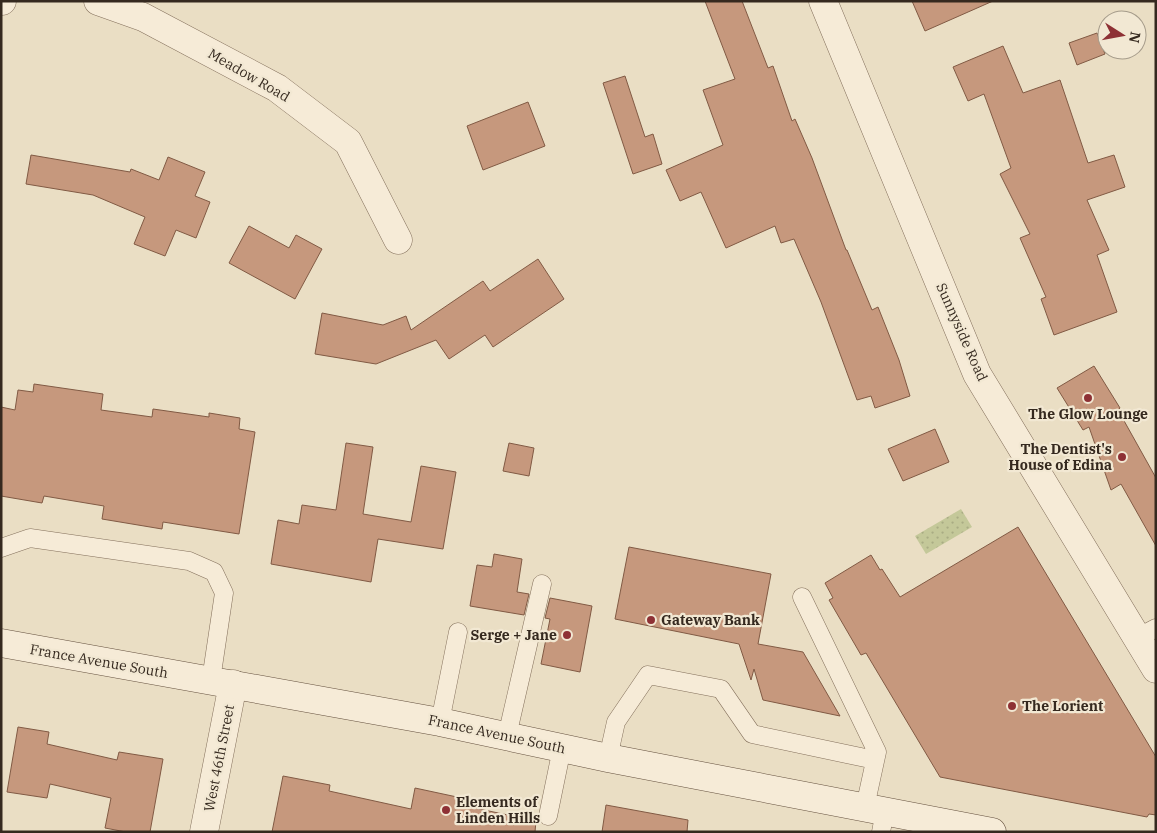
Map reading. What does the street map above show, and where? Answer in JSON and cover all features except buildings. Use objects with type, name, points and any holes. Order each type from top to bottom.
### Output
[{"type":"street","name":"Meadow Road","points":[[98,1],[143,17],[278,88],[348,142],[398,240]]},
{"type":"street","name":"Sunnyside Road","points":[[824,1],[978,374],[1146,633],[1156,669]]},
{"type":"street","name":"France Avenue South","points":[[1,643],[440,722],[877,816],[992,832]]},
{"type":"street","name":"West 46th Street","points":[[204,832],[222,682]]},
{"type":"lane","points":[[1,548],[30,538],[189,561],[214,572],[224,593],[222,682]]},
{"type":"lane","points":[[507,736],[542,584]]},
{"type":"lane","points":[[802,597],[877,752],[875,760],[877,816]]},
{"type":"lane","points":[[440,722],[458,632]]},
{"type":"lane","points":[[608,758],[616,722],[648,675],[721,689],[752,734],[875,760]]},
{"type":"lane","points":[[548,816],[562,748]]},
{"type":"green space","points":[[961,509],[972,527],[926,554],[915,536]]},
{"type":"place","name":"The Glow Lounge","points":[[1088,398]]},
{"type":"place","name":"The Dentist's House of Edina","points":[[1122,457]]},
{"type":"place","name":"Gateway Bank","points":[[651,620]]},
{"type":"place","name":"Serge + Jane","points":[[567,635]]},
{"type":"place","name":"The Lorient","points":[[1012,706]]},
{"type":"place","name":"Elements of Linden Hills","points":[[446,810]]}]
